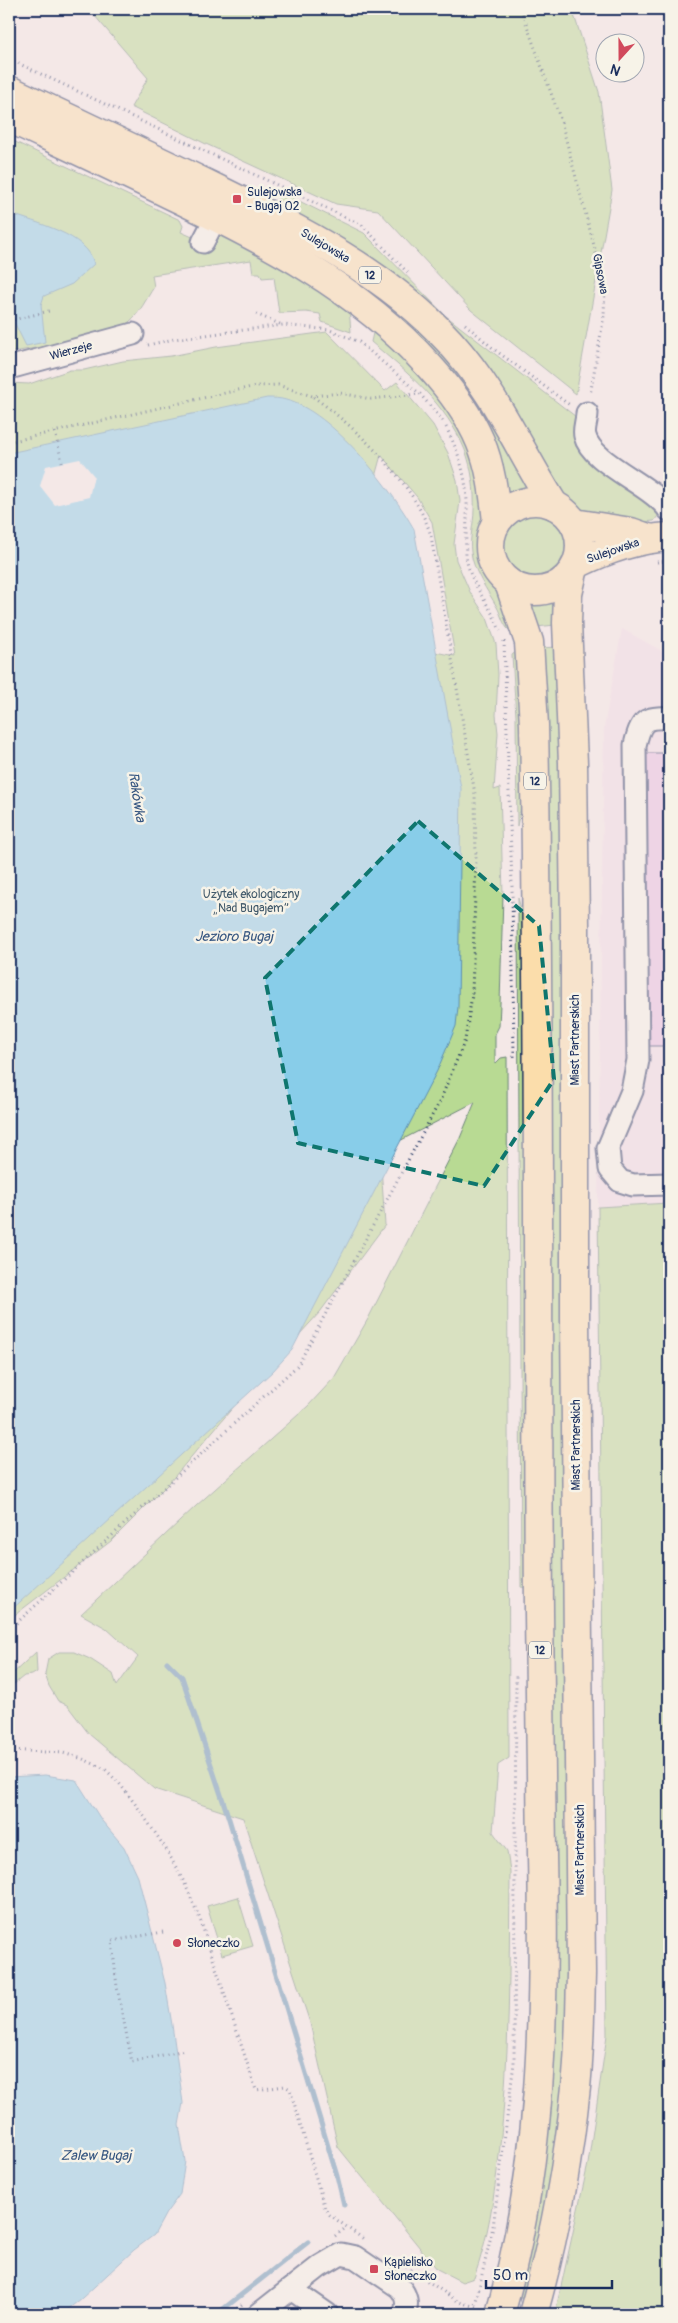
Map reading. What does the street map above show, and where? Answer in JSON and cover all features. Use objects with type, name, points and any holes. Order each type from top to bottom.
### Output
[{"type":"main road","name":"Sulejowska","points":[[9,90],[297,229],[360,267],[392,290],[429,322],[474,371],[497,403],[531,468],[554,505]]},
{"type":"main road","name":"12","points":[[9,118],[277,248],[324,277],[375,315],[418,354],[451,392],[480,440],[490,471],[497,522],[490,538],[491,556],[498,572],[509,583],[529,642],[534,732],[537,1355],[544,1942],[540,2070],[532,2166],[520,2234],[488,2311]]},
{"type":"main road","points":[[497,522],[518,504],[536,501],[554,505]]},
{"type":"main road","name":"12","points":[[554,505],[562,509],[574,523]]},
{"type":"main road","name":"Sulejowska","points":[[574,523],[659,538]]},
{"type":"main road","points":[[509,583],[531,592],[547,590],[561,583],[575,568],[579,556],[580,539],[574,523]]},
{"type":"main road","name":"Sulejowska","points":[[575,568],[594,555],[659,538]]},
{"type":"main road","name":"Miast Partnerskich","points":[[533,2314],[550,2243],[570,2137],[578,2060],[581,1974],[575,1318],[575,926],[573,763],[567,623],[568,594],[575,568]]},
{"type":"street","points":[[203,242],[216,217]]},
{"type":"street","name":"Wierzeje","points":[[9,368],[133,334]]},
{"type":"street","points":[[587,413],[585,436],[597,455],[660,499],[669,510]]},
{"type":"street","points":[[669,718],[651,717],[643,722],[635,745],[638,1060],[632,1091],[608,1148],[610,1169],[620,1181],[634,1185],[669,1184]]},
{"type":"street","points":[[260,2313],[334,2256],[341,2254],[347,2255],[374,2270],[404,2291],[407,2302],[404,2314]]},
{"type":"street","points":[[291,2289],[327,2314]]},
{"type":"path","name":"Gipsowa","points":[[521,9],[561,121],[605,287],[604,316],[587,413]]},
{"type":"path","points":[[9,321],[49,311]]},
{"type":"path","points":[[256,314],[283,325],[320,328],[359,342],[420,394],[444,423],[459,453],[467,487],[467,562],[477,588],[494,614],[505,644],[512,884],[514,1062]]},
{"type":"path","points":[[9,442],[256,386],[278,386],[312,396],[343,419],[404,484],[420,508],[431,536],[475,794],[472,995],[465,1040],[440,1101],[298,1366],[9,1630]]},
{"type":"path","points":[[312,396],[340,393],[371,399],[420,394]]},
{"type":"path","points":[[54,432],[62,462]]},
{"type":"path","points":[[488,2311],[493,2227],[514,2063],[516,1675]]},
{"type":"path","points":[[9,1750],[64,1753],[84,1758],[105,1769],[119,1783],[140,1810],[166,1849],[189,1892],[223,1987],[256,2090],[285,2086],[290,2088],[325,2209],[330,2215],[370,2243]]},
{"type":"path","points":[[163,1932],[112,1940],[119,1999],[132,2062],[185,2050]]},
{"type":"path","points":[[394,2259],[459,2302],[488,2311]]},
{"type":"path","points":[[473,2314],[488,2311]]},
{"type":"highlighted area","points":[[418,821],[539,926],[554,1079],[484,1186],[298,1143],[265,978]]},
{"type":"shaded area","points":[[622,629],[669,655],[669,1203],[598,1207],[604,728]]},
{"type":"green space","points":[[106,9],[572,9],[599,92],[612,190],[576,394],[471,310],[378,210],[336,204],[131,107],[148,78],[94,15]]},
{"type":"green space","points":[[9,139],[180,220],[183,226],[181,232],[211,245],[217,234],[228,233],[349,309],[351,332],[322,322],[320,314],[306,312],[279,313],[274,277],[262,278],[260,273],[253,273],[251,260],[152,275],[154,287],[140,310],[129,322],[120,328],[90,337],[9,353]]},
{"type":"green space","points":[[176,182],[319,252],[422,327],[482,397],[529,489],[507,496],[471,404]]},
{"type":"green space","points":[[281,192],[364,233],[446,316],[580,420],[657,508],[658,516],[654,521],[642,522],[587,515],[564,498],[500,388],[277,199]]},
{"type":"green space","name":"Użytek ekologiczny „Nad Bugajem”","points":[[327,332],[385,391],[397,382],[433,425],[448,453],[457,480],[460,501],[454,544],[456,560],[470,592],[487,618],[496,644],[498,675],[496,715],[498,733],[494,790],[500,788],[503,894],[499,1026],[495,1034],[495,1064],[501,1058],[507,1057],[509,1758],[498,1765],[493,1832],[507,1851],[510,1871],[508,2013],[503,2120],[493,2202],[487,2233],[474,2278],[462,2282],[437,2269],[338,2147],[310,2023],[243,1818],[154,1789],[89,1734],[67,1705],[58,1701],[49,1686],[45,1674],[48,1659],[59,1652],[74,1652],[90,1659],[113,1674],[117,1686],[138,1657],[106,1628],[81,1614],[196,1506],[308,1406],[334,1378],[368,1319],[460,1138],[475,1102],[380,1151],[385,1225],[320,1312],[235,1405],[169,1483],[111,1541],[16,1614],[9,1622],[9,383],[29,384],[70,370],[84,370],[123,361],[171,356],[216,347]],"holes":[[[381,455],[417,497],[432,522],[455,656],[385,642],[362,524]]]},
{"type":"green space","points":[[373,333],[378,333],[449,403],[477,462],[484,515],[477,550],[486,576],[500,594],[514,629],[509,630],[505,625],[472,559],[471,542],[474,495],[467,457],[457,433],[448,418],[425,391],[371,342]]},
{"type":"green space","points":[[534,514],[546,516],[556,523],[563,533],[565,545],[563,557],[556,567],[546,574],[534,576],[522,574],[512,567],[505,557],[503,545],[505,533],[512,523],[522,516]]},
{"type":"green space","points":[[556,601],[555,625],[536,627],[529,604]]},
{"type":"green space","points":[[556,647],[560,720],[570,1882],[565,2090],[540,2237],[525,2299],[516,2297],[531,2235],[541,648]]},
{"type":"green space","points":[[518,650],[524,793],[517,826],[516,716],[512,655]]},
{"type":"green space","points":[[518,898],[526,926],[528,1588],[521,1587]]},
{"type":"green space","points":[[669,1203],[669,2314],[555,2314],[588,2164],[607,2035],[598,1207]]},
{"type":"green space","points":[[36,1652],[37,1672],[24,1676],[9,1688],[9,1677]]},
{"type":"green space","points":[[238,1897],[253,1946],[222,1955],[207,1906]]},
{"type":"water","points":[[9,213],[71,237],[90,254],[94,264],[72,284],[44,296],[41,305],[45,342],[26,346],[9,312]]},
{"type":"water","name":"Jezioro Bugaj","points":[[267,398],[284,399],[304,407],[341,435],[376,474],[414,529],[461,788],[458,1007],[456,1026],[437,1071],[292,1350],[273,1371],[9,1612],[9,453]]},
{"type":"water","name":"Zalew Bugaj","points":[[45,1775],[76,1780],[102,1821],[124,1847],[138,1877],[165,1983],[172,2025],[183,2103],[179,2125],[185,2161],[180,2194],[166,2213],[154,2235],[134,2250],[82,2298],[62,2314],[9,2314],[9,1777]]},
{"type":"pier","points":[[80,459],[94,476],[89,497],[55,505],[40,486],[46,466]]},
{"type":"building","points":[[644,753],[669,753],[669,1046],[646,1046]]},
{"type":"waterway","points":[[167,1662],[182,1677],[229,1819],[337,2176],[344,2205]]},
{"type":"waterway","points":[[217,2314],[308,2242]]},
{"type":"place","name":"Sulejowska - Bugaj 02","points":[[237,199]]},
{"type":"place","name":"Słoneczko","points":[[177,1943]]},
{"type":"place","name":"Kąpielisko Słoneczko","points":[[374,2269]]},
{"type":"water label","name":"Rakówka","points":[[137,797]]}]
